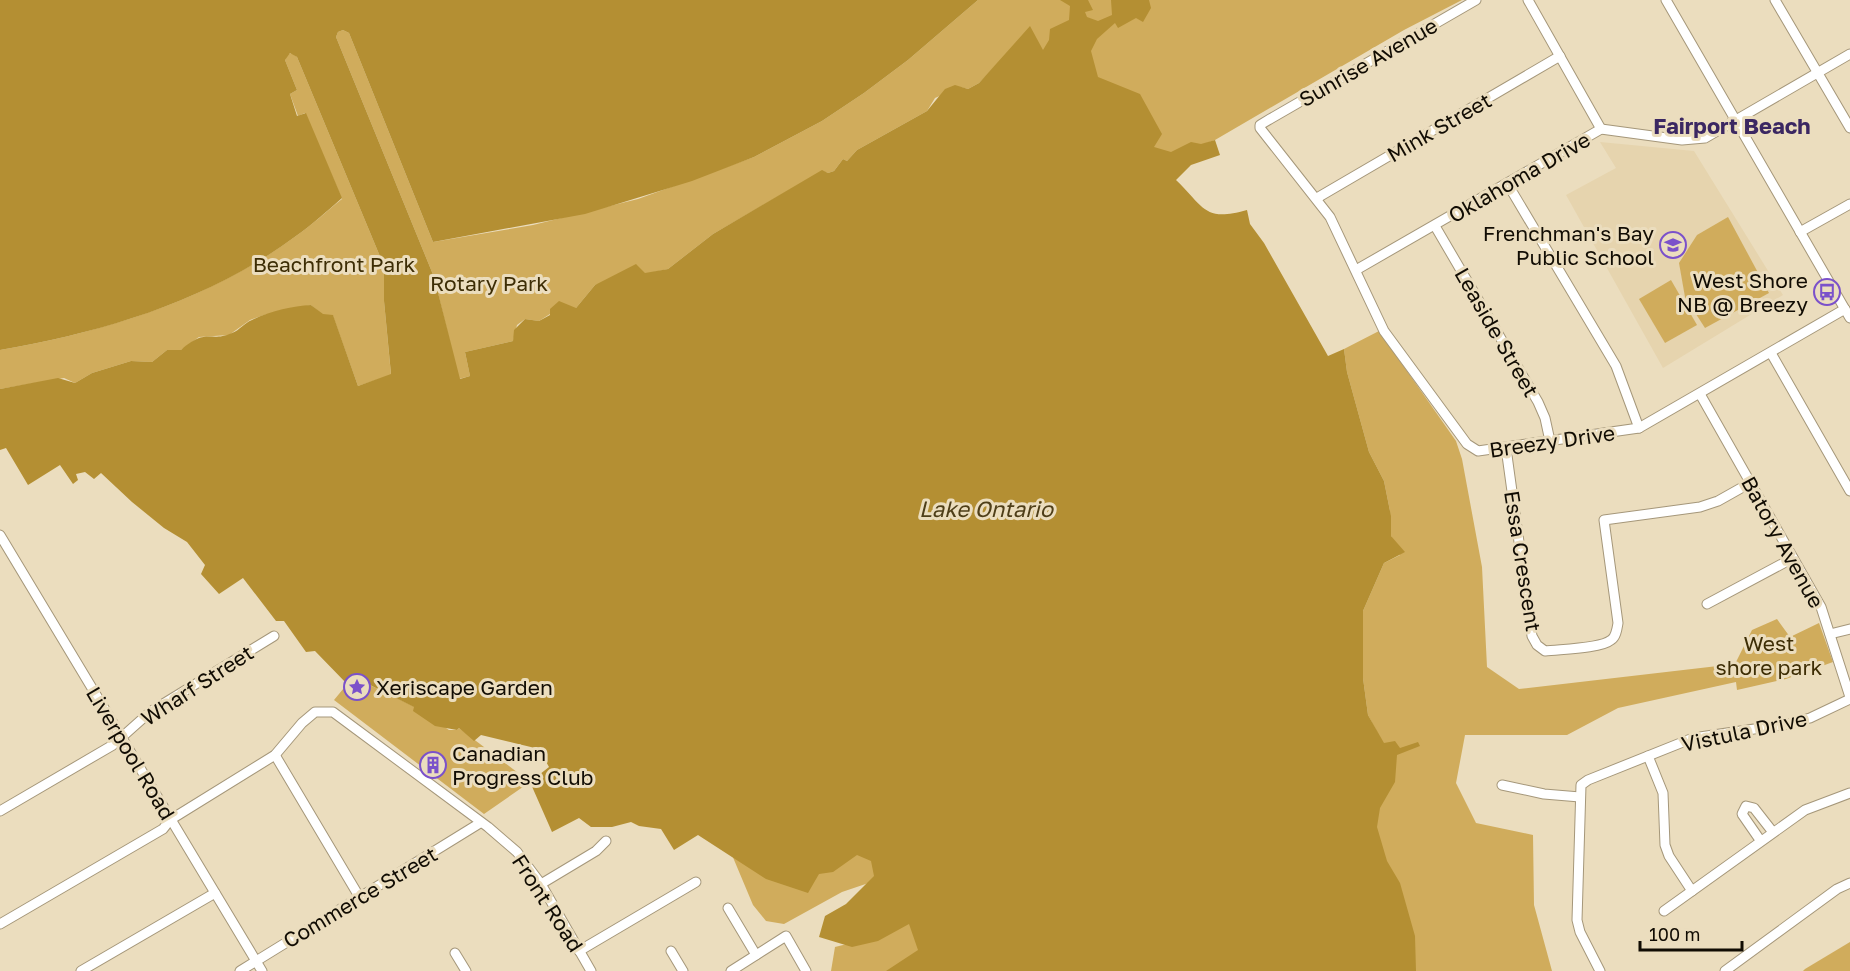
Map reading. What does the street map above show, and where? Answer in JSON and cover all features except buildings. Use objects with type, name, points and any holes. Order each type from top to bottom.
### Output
[{"type":"street","name":"Sunrise Avenue","points":[[1260,125],[1476,0]]},
{"type":"street","points":[[1528,0],[1601,129]]},
{"type":"street","points":[[1666,0],[1850,318]]},
{"type":"street","points":[[1775,0],[1850,128]]},
{"type":"street","name":"Oklahoma Drive","points":[[1356,270],[1601,129],[1693,140],[1705,138],[1850,54]]},
{"type":"street","name":"Mink Street","points":[[1317,198],[1560,56]]},
{"type":"street","name":"Breezy Drive","points":[[1260,125],[1262,132],[1317,198],[1330,218],[1384,331],[1467,444],[1478,451],[1639,428],[1845,309]]},
{"type":"street","points":[[1507,183],[1616,366],[1639,428]]},
{"type":"street","points":[[1800,232],[1850,204]]},
{"type":"street","name":"Leaside Street","points":[[1435,226],[1538,402],[1551,441]]},
{"type":"street","points":[[1771,353],[1850,491]]},
{"type":"street","name":"Batory Avenue","points":[[1700,394],[1821,607],[1850,698]]},
{"type":"street","name":"Essa Crescent","points":[[1506,448],[1532,636],[1537,645],[1545,651],[1599,645],[1611,640],[1616,633],[1618,623],[1604,520],[1700,507],[1718,501],[1750,483]]},
{"type":"street","name":"Liverpool Road","points":[[0,534],[262,971]]},
{"type":"street","points":[[1707,604],[1793,558]]},
{"type":"street","points":[[1830,634],[1850,629]]},
{"type":"street","name":"Wharf Street","points":[[0,811],[113,745],[150,712],[274,636]]},
{"type":"street","name":"Vistula Drive","points":[[1580,797],[1581,785],[1588,780],[1693,738],[1788,724],[1810,718],[1850,698]]},
{"type":"street","name":"Front Road","points":[[275,755],[315,712],[333,712],[517,852],[541,884],[591,971]]},
{"type":"street","points":[[0,924],[163,829],[170,820],[275,755],[360,898]]},
{"type":"street","points":[[1648,756],[1663,793],[1665,845],[1692,891]]},
{"type":"street","points":[[1502,784],[1544,794],[1580,797],[1577,920],[1580,932],[1600,971]]},
{"type":"street","points":[[1664,911],[1772,831],[1805,810],[1850,793]]},
{"type":"street","points":[[1760,840],[1742,814],[1746,806],[1754,808],[1772,831]]},
{"type":"street","name":"Commerce Street","points":[[240,971],[480,823]]},
{"type":"street","points":[[541,884],[596,851],[606,841]]},
{"type":"street","points":[[579,951],[696,882]]},
{"type":"street","points":[[1725,971],[1837,889],[1850,883]]},
{"type":"street","points":[[81,971],[215,893]]},
{"type":"street","points":[[728,908],[756,955]]},
{"type":"street","points":[[731,971],[786,936],[806,971]]},
{"type":"street","points":[[671,951],[683,971]]},
{"type":"street","points":[[455,953],[466,971]]},
{"type":"shaded area","name":"Frenchman's Bay Public School","points":[[1600,142],[1694,151],[1783,295],[1663,368],[1566,195],[1616,168]]},
{"type":"green space","name":"Rotary Park","points":[[978,0],[1462,0],[1404,30],[1215,140],[1163,159],[997,64],[979,83],[968,89],[960,87],[935,98],[927,111],[857,150],[847,161],[843,159],[834,171],[828,173],[822,171],[713,234],[668,269],[595,285],[576,308],[550,314],[539,321],[525,319],[517,325],[513,341],[465,352],[470,376],[459,379],[434,277],[336,37],[338,32],[343,30],[349,33],[433,242],[533,225],[638,199],[754,157],[822,121],[864,93],[908,60]]},
{"type":"green space","name":"Beachfront Park","points":[[292,53],[297,57],[384,266],[384,301],[391,375],[358,386],[333,316],[323,315],[311,305],[264,315],[250,320],[229,335],[199,337],[181,350],[167,350],[152,362],[131,361],[92,373],[75,383],[64,378],[0,389],[0,350],[78,334],[117,323],[192,295],[263,259],[302,232],[342,199],[305,113],[298,116],[290,94],[297,90],[285,60],[287,54]]},
{"type":"green space","points":[[1728,217],[1769,293],[1705,328],[1685,297],[1679,263],[1697,235]]},
{"type":"green space","points":[[1671,280],[1697,325],[1665,343],[1639,299]]},
{"type":"green space","name":"West shore park","points":[[1379,331],[1456,441],[1462,459],[1482,567],[1487,667],[1519,689],[1735,664],[1752,630],[1777,619],[1790,637],[1819,623],[1833,662],[1786,679],[1737,690],[1736,682],[1618,708],[1567,735],[1465,735],[1456,783],[1476,823],[1533,835],[1534,905],[1552,971],[1389,971],[1364,847],[1384,745],[1368,715],[1363,678],[1363,611],[1384,563],[1400,555],[1391,536],[1390,511],[1384,481],[1369,452],[1347,372],[1344,349]]},
{"type":"green space","points":[[353,677],[415,707],[449,730],[459,728],[530,782],[484,814],[334,700]]},
{"type":"green space","points":[[833,841],[901,872],[842,892],[784,924],[766,921],[753,905],[732,855]]},
{"type":"green space","points":[[896,913],[937,935],[908,971],[831,971],[835,947],[851,943]]},
{"type":"green space","points":[[1850,942],[1850,971],[1803,971],[1805,969]]},
{"type":"water","name":"Lake Ontario","points":[[0,0],[978,0],[908,60],[864,93],[822,121],[754,157],[692,181],[585,214],[433,242],[349,33],[343,30],[338,32],[336,37],[434,277],[460,379],[470,376],[465,352],[513,341],[514,330],[525,319],[539,321],[550,315],[550,309],[559,301],[576,308],[595,285],[636,264],[645,273],[668,269],[713,234],[822,170],[828,173],[834,171],[843,159],[847,161],[857,150],[927,111],[945,89],[955,85],[968,89],[979,83],[1030,26],[1043,50],[1049,40],[1050,29],[1069,20],[1070,6],[1060,0],[1088,0],[1093,10],[1085,12],[1087,17],[1098,21],[1112,15],[1111,0],[1149,0],[1151,8],[1143,22],[1136,18],[1118,28],[1115,23],[1097,39],[1091,51],[1098,77],[1140,94],[1162,134],[1154,147],[1171,152],[1191,142],[1201,144],[1215,140],[1220,155],[1191,165],[1176,180],[1200,205],[1213,213],[1247,210],[1250,224],[1264,243],[1328,356],[1344,349],[1347,372],[1369,452],[1384,481],[1391,516],[1391,536],[1405,552],[1384,563],[1363,611],[1363,678],[1368,715],[1384,743],[1395,741],[1400,748],[1418,742],[1420,746],[1397,755],[1395,782],[1380,808],[1377,827],[1387,861],[1400,883],[1415,936],[1416,971],[886,971],[918,950],[909,924],[878,941],[852,947],[819,937],[825,916],[846,904],[874,876],[871,861],[857,855],[833,872],[819,874],[808,893],[766,879],[698,835],[674,850],[661,829],[639,826],[631,822],[612,827],[591,827],[579,818],[552,832],[530,782],[549,767],[539,749],[481,735],[474,741],[459,728],[457,730],[435,726],[413,711],[414,707],[354,677],[348,685],[315,651],[306,652],[284,621],[276,621],[243,578],[219,594],[201,574],[205,565],[187,542],[164,528],[101,473],[94,479],[85,472],[76,474],[78,480],[73,484],[60,465],[28,485],[6,448],[0,450],[0,389],[58,378],[75,383],[92,373],[131,361],[152,362],[167,350],[181,350],[203,337],[225,336],[249,321],[266,314],[311,305],[323,314],[333,315],[358,386],[391,374],[384,301],[384,266],[297,57],[290,53],[285,60],[297,90],[290,94],[297,116],[306,113],[342,198],[308,227],[263,259],[192,295],[117,323],[39,343],[0,350]]},
{"type":"place","name":"Frenchman's Bay Public School","points":[[1673,245]]},
{"type":"place","name":"West Shore NB @ Breezy","points":[[1827,292]]},
{"type":"place","name":"Xeriscape Garden","points":[[357,687]]},
{"type":"place","name":"Canadian Progress Club","points":[[433,765]]},
{"type":"district","name":"Fairport Beach","points":[[1732,125]]}]
